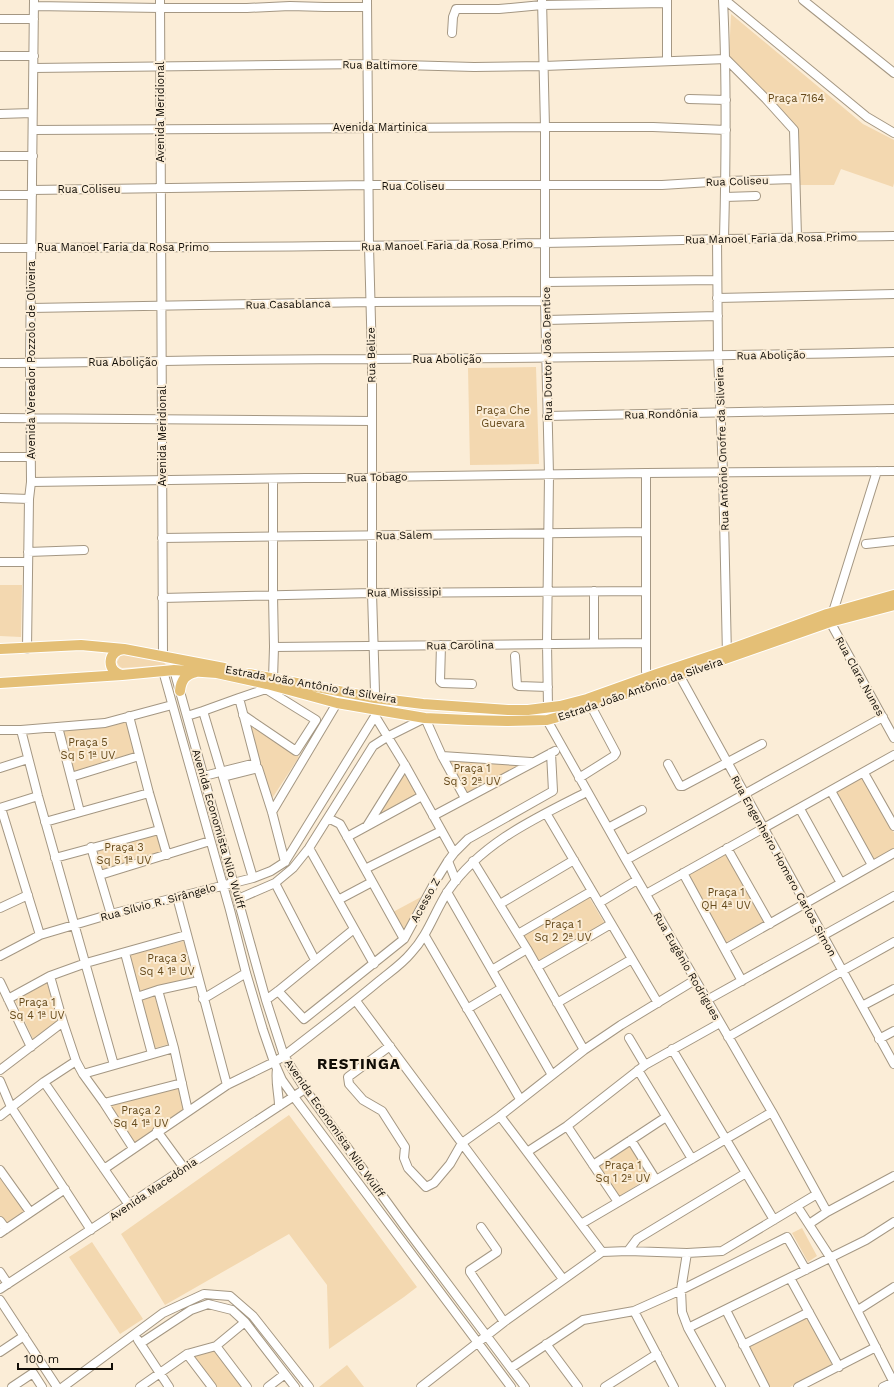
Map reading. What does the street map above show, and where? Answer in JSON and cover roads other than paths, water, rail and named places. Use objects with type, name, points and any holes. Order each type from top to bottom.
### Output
[{"type":"main road","name":"Estrada João Antônio da Silveira","points":[[0,650],[82,645],[124,649],[163,656],[378,713],[425,718],[468,720],[547,720],[591,706],[631,688],[727,655],[830,616],[894,595]]},
{"type":"main road","name":"Estrada João Antônio da Silveira","points":[[830,616],[894,605]]},
{"type":"main road","points":[[122,675],[118,674],[112,669],[110,662],[116,651],[124,649]]},
{"type":"main road","points":[[163,656],[174,670]]},
{"type":"main road","name":"Estrada João Antônio da Silveira","points":[[0,683],[174,670],[217,673],[269,684],[423,704],[528,710],[560,706],[631,688],[647,677],[659,678]]},
{"type":"main road","points":[[180,691],[182,680],[191,673],[196,672]]},
{"type":"main road","points":[[378,713],[388,705],[408,706],[423,704]]},
{"type":"main road","points":[[528,710],[540,714],[547,720]]},
{"type":"street","name":"Rua Antônio Onofre da Silveira","points":[[724,0],[726,59],[726,181],[720,239],[717,298],[727,655]]},
{"type":"street","points":[[724,0],[861,112],[894,132]]},
{"type":"street","points":[[803,0],[894,73]]},
{"type":"street","points":[[452,34],[453,17],[456,9],[499,9],[542,2],[667,2],[667,61]]},
{"type":"street","name":"Rua Doutor João Dentice","points":[[542,2],[545,127],[545,301],[549,475],[547,643],[548,707]]},
{"type":"street","points":[[34,3],[290,3],[324,8],[367,3]]},
{"type":"street","name":"Avenida Vereador Pozzolo de Oliveira","points":[[26,649],[29,499],[31,482],[30,362],[34,3]]},
{"type":"street","name":"Rua Belize","points":[[367,3],[369,246],[372,359],[372,593],[375,698],[378,713]]},
{"type":"street","name":"Avenida Meridional","points":[[160,4],[163,656]]},
{"type":"street","points":[[0,19],[34,19]]},
{"type":"street","points":[[0,56],[34,56]]},
{"type":"street","name":"Rua Baltimore","points":[[34,68],[367,64],[474,67],[544,66],[726,59]]},
{"type":"street","points":[[726,59],[794,130],[796,237]]},
{"type":"street","points":[[689,99],[726,100]]},
{"type":"street","points":[[0,114],[32,113]]},
{"type":"street","name":"Avenida Martinica","points":[[33,130],[160,128],[653,127],[726,130]]},
{"type":"street","points":[[0,156],[33,156]]},
{"type":"street","name":"Rua Coliseu","points":[[0,195],[32,192],[369,185],[662,185],[794,179]]},
{"type":"street","points":[[725,197],[756,196]]},
{"type":"street","name":"Rua Manoel Faria da Rosa Primo","points":[[0,248],[369,246],[894,236]]},
{"type":"street","points":[[546,282],[717,280]]},
{"type":"street","points":[[717,298],[894,294]]},
{"type":"street","name":"Rua Casablanca","points":[[31,308],[371,302],[545,301]]},
{"type":"street","points":[[546,320],[718,316]]},
{"type":"street","name":"Rua Abolição","points":[[0,363],[718,356],[894,352]]},
{"type":"street","name":"Rua Rondônia","points":[[547,416],[894,409]]},
{"type":"street","points":[[0,418],[372,421]]},
{"type":"street","points":[[0,457],[30,457]]},
{"type":"street","points":[[830,616],[877,471]]},
{"type":"street","name":"Rua Tobago","points":[[31,482],[273,479],[372,476],[894,471]]},
{"type":"street","points":[[646,473],[647,677]]},
{"type":"street","points":[[269,684],[274,646],[273,479]]},
{"type":"street","points":[[0,498],[29,499]]},
{"type":"street","name":"Rua Salem","points":[[162,538],[646,532]]},
{"type":"street","points":[[866,544],[894,541]]},
{"type":"street","points":[[28,552],[84,550]]},
{"type":"street","points":[[0,562],[28,562]]},
{"type":"street","name":"Rua Mississipi","points":[[162,598],[372,593],[646,590]]},
{"type":"street","points":[[594,591],[594,643]]},
{"type":"street","name":"Rua Clara Nunes","points":[[830,616],[894,738]]},
{"type":"street","name":"Rua Carolina","points":[[274,646],[646,643]]},
{"type":"street","points":[[441,645],[440,681],[472,684]]},
{"type":"street","points":[[516,656],[517,685],[548,687]]},
{"type":"street","name":"Avenida Economista Nilo Wulff","points":[[174,670],[266,1000],[284,1056],[305,1089],[405,1227],[525,1387]]},
{"type":"street","name":"Avenida Economista Nilo Wulff","points":[[162,671],[223,885],[246,973],[275,1066],[282,1080],[294,1097],[510,1387]]},
{"type":"street","name":"Rua Engenheiro Homero Carlos Simon","points":[[677,672],[894,1064]]},
{"type":"street","points":[[187,716],[239,698],[269,684]]},
{"type":"street","points":[[243,715],[296,751],[316,720],[269,684]]},
{"type":"street","points":[[239,698],[285,862]]},
{"type":"street","points":[[272,812],[337,703]]},
{"type":"street","points":[[1,727],[21,730],[105,723],[172,705]]},
{"type":"street","points":[[579,778],[614,756],[616,753],[591,706]]},
{"type":"street","points":[[203,710],[222,771]]},
{"type":"street","points":[[378,713],[387,737],[405,765],[454,853]]},
{"type":"street","name":"Rua Sílvio R. Sirângelo","points":[[0,956],[40,935],[111,914],[253,878],[270,872],[285,862],[378,713]]},
{"type":"street","points":[[129,716],[149,794],[167,855]]},
{"type":"street","points":[[626,860],[883,717]]},
{"type":"street","points":[[238,899],[275,883],[293,868],[310,848],[373,746],[387,737],[425,718],[442,756],[465,798]]},
{"type":"street","name":"Rua Eugênio Rodrigues","points":[[547,720],[561,747],[772,1112],[827,1212]]},
{"type":"street","points":[[58,727],[80,812]]},
{"type":"street","points":[[21,730],[45,822],[114,1065]]},
{"type":"street","points":[[668,764],[680,786],[683,786],[762,744]]},
{"type":"street","points":[[433,816],[561,747]]},
{"type":"street","name":"Acesso Z","points":[[278,991],[304,1019],[404,939],[435,882],[454,853],[468,840],[553,791],[551,753]]},
{"type":"street","points":[[646,894],[894,755]]},
{"type":"street","points":[[71,777],[139,756]]},
{"type":"street","points":[[442,756],[533,762]]},
{"type":"street","points":[[0,768],[28,759]]},
{"type":"street","points":[[367,826],[405,765]]},
{"type":"street","points":[[204,776],[222,771],[257,766]]},
{"type":"street","points":[[253,878],[223,777],[257,766]]},
{"type":"street","points":[[864,773],[894,826]]},
{"type":"street","points":[[832,791],[872,865]]},
{"type":"street","points":[[104,1169],[227,1084],[275,1066],[284,1056],[356,1001],[411,954],[425,936],[447,892],[473,861],[498,841],[546,813],[587,792]]},
{"type":"street","points":[[45,822],[149,794]]},
{"type":"street","points":[[38,796],[1,808],[40,935]]},
{"type":"street","points":[[347,837],[422,796]]},
{"type":"street","points":[[800,809],[841,883]]},
{"type":"street","points":[[608,828],[642,810]]},
{"type":"street","points":[[546,813],[658,1003]]},
{"type":"street","points":[[328,818],[340,824],[404,939]]},
{"type":"street","points":[[55,858],[91,847],[159,830]]},
{"type":"street","points":[[365,869],[441,831]]},
{"type":"street","points":[[100,875],[210,841]]},
{"type":"street","points":[[91,847],[111,914]]},
{"type":"street","points":[[310,848],[374,964]]},
{"type":"street","points":[[727,848],[770,924]]},
{"type":"street","points":[[725,949],[894,854]]},
{"type":"street","points":[[500,904],[574,860]]},
{"type":"street","points":[[448,861],[456,881]]},
{"type":"street","points":[[473,861],[527,949],[584,1050]]},
{"type":"street","points":[[683,873],[742,981]]},
{"type":"street","points":[[599,903],[638,880]]},
{"type":"street","points":[[338,900],[372,882]]},
{"type":"street","points":[[275,883],[315,960]]},
{"type":"street","points":[[518,934],[592,891]]},
{"type":"street","points":[[447,892],[552,1075]]},
{"type":"street","points":[[0,908],[28,896]]},
{"type":"street","points":[[707,1000],[894,896]]},
{"type":"street","points":[[177,897],[186,936],[227,1084]]},
{"type":"street","points":[[537,967],[611,924]]},
{"type":"street","points":[[266,1000],[354,929]]},
{"type":"street","points":[[8,999],[50,976],[86,963],[186,936]]},
{"type":"street","points":[[425,936],[520,1099]]},
{"type":"street","points":[[728,1037],[894,942]]},
{"type":"street","points":[[492,970],[527,949]]},
{"type":"street","points":[[125,953],[152,1054]]},
{"type":"street","points":[[557,1003],[632,958]]},
{"type":"street","points":[[204,999],[246,973]]},
{"type":"street","points":[[50,976],[76,1061],[83,1074],[133,1148]]},
{"type":"street","points":[[390,1046],[348,1077],[349,1084],[363,1100],[382,1111],[405,1147],[404,1158],[408,1168],[426,1188],[434,1183],[450,1164],[462,1143],[500,1116],[584,1050],[621,1025],[695,980]]},
{"type":"street","points":[[137,997],[158,990],[199,981]]},
{"type":"street","points":[[0,982],[31,1047]]},
{"type":"street","points":[[467,1009],[502,988]]},
{"type":"street","points":[[862,1006],[894,989]]},
{"type":"street","points":[[158,990],[174,1048],[188,1110]]},
{"type":"street","points":[[356,1001],[563,1279]]},
{"type":"street","points":[[0,1070],[63,1022]]},
{"type":"street","points":[[527,1152],[567,1126],[641,1068],[720,1023]]},
{"type":"street","points":[[879,1039],[894,1031]]},
{"type":"street","points":[[629,1038],[641,1068],[666,1117],[692,1159]]},
{"type":"street","points":[[83,1074],[174,1048]]},
{"type":"street","points":[[672,1049],[774,1220]]},
{"type":"street","points":[[0,1116],[44,1082],[76,1061]]},
{"type":"street","points":[[275,1066],[279,1106]]},
{"type":"street","points":[[0,1081],[11,1107],[91,1230]]},
{"type":"street","points":[[44,1082],[129,1205]]},
{"type":"street","points":[[104,1103],[182,1083]]},
{"type":"street","name":"Avenida Macedônia","points":[[0,1289],[305,1089]]},
{"type":"street","points":[[581,1224],[772,1112]]},
{"type":"street","points":[[500,1116],[602,1252]]},
{"type":"street","points":[[592,1165],[666,1117]]},
{"type":"street","points":[[567,1126],[618,1202]]},
{"type":"street","points":[[157,1131],[184,1168]]},
{"type":"street","points":[[631,1140],[656,1180]]},
{"type":"street","points":[[0,1170],[30,1212]]},
{"type":"street","points":[[628,1251],[637,1239],[746,1173]]},
{"type":"street","points":[[809,1224],[827,1212],[894,1176]]},
{"type":"street","points":[[0,1221],[3,1231],[65,1189]]},
{"type":"street","points":[[421,1387],[504,1322],[602,1252],[628,1251],[687,1253],[722,1251],[817,1194]]},
{"type":"street","points":[[798,1206],[830,1257],[894,1382],[883,1387]]},
{"type":"street","points":[[688,1328],[866,1240],[894,1222]]},
{"type":"street","points":[[481,1227],[497,1252],[470,1270],[470,1272],[504,1322]]},
{"type":"street","points":[[511,1368],[583,1320],[634,1311],[681,1290],[787,1237],[806,1270]]},
{"type":"street","points":[[687,1253],[681,1290],[682,1312],[688,1328],[721,1387]]},
{"type":"street","points":[[0,1272],[8,1284]]},
{"type":"street","points":[[790,1278],[839,1367]]},
{"type":"street","points":[[858,1310],[894,1287]]},
{"type":"street","points":[[67,1386],[163,1313],[204,1294],[230,1296],[253,1316],[309,1387]]},
{"type":"street","points":[[0,1300],[57,1387]]},
{"type":"street","points":[[141,1343],[191,1310],[208,1304],[232,1310],[245,1322],[295,1387]]},
{"type":"street","points":[[726,1310],[766,1387]]},
{"type":"street","points":[[634,1311],[672,1384],[663,1387]]},
{"type":"street","points":[[744,1345],[809,1312]]},
{"type":"street","points":[[140,1387],[187,1354],[216,1346],[245,1322]]},
{"type":"street","points":[[134,1335],[141,1343],[169,1387]]},
{"type":"street","points":[[0,1352],[24,1336]]},
{"type":"street","points":[[546,1344],[578,1387]]},
{"type":"street","points":[[216,1346],[247,1387]]},
{"type":"street","points":[[798,1387],[876,1347]]},
{"type":"street","points":[[187,1354],[212,1387]]},
{"type":"street","points":[[605,1387],[657,1354]]},
{"type":"street","points":[[12,1387],[33,1373],[42,1387]]},
{"type":"street","points":[[268,1387],[285,1374]]},
{"type":"district","name":"RESTINGA","points":[[359,1064]]},
{"type":"park label","name":"Praça 7164","points":[[796,98]]},
{"type":"park label","name":"Praça Che Guevara","points":[[503,416]]},
{"type":"park label","name":"Praça 5 Sq 5 1ª UV","points":[[88,748]]},
{"type":"park label","name":"Praça 1 Sq 3 2ª UV","points":[[472,774]]},
{"type":"park label","name":"Praça 3 Sq 5 1ª UV","points":[[124,853]]},
{"type":"park label","name":"Praça 1 QH 4ª UV","points":[[726,898]]},
{"type":"park label","name":"Praça 1 Sq 2 2ª UV","points":[[563,930]]},
{"type":"park label","name":"Praça 3 Sq 4 1ª UV","points":[[167,964]]},
{"type":"park label","name":"Praça 1 Sq 4 1ª UV","points":[[37,1008]]},
{"type":"park label","name":"Praça 2 Sq 4 1ª UV","points":[[141,1116]]},
{"type":"park label","name":"Praça 1 Sq 1 2ª UV","points":[[623,1171]]}]
